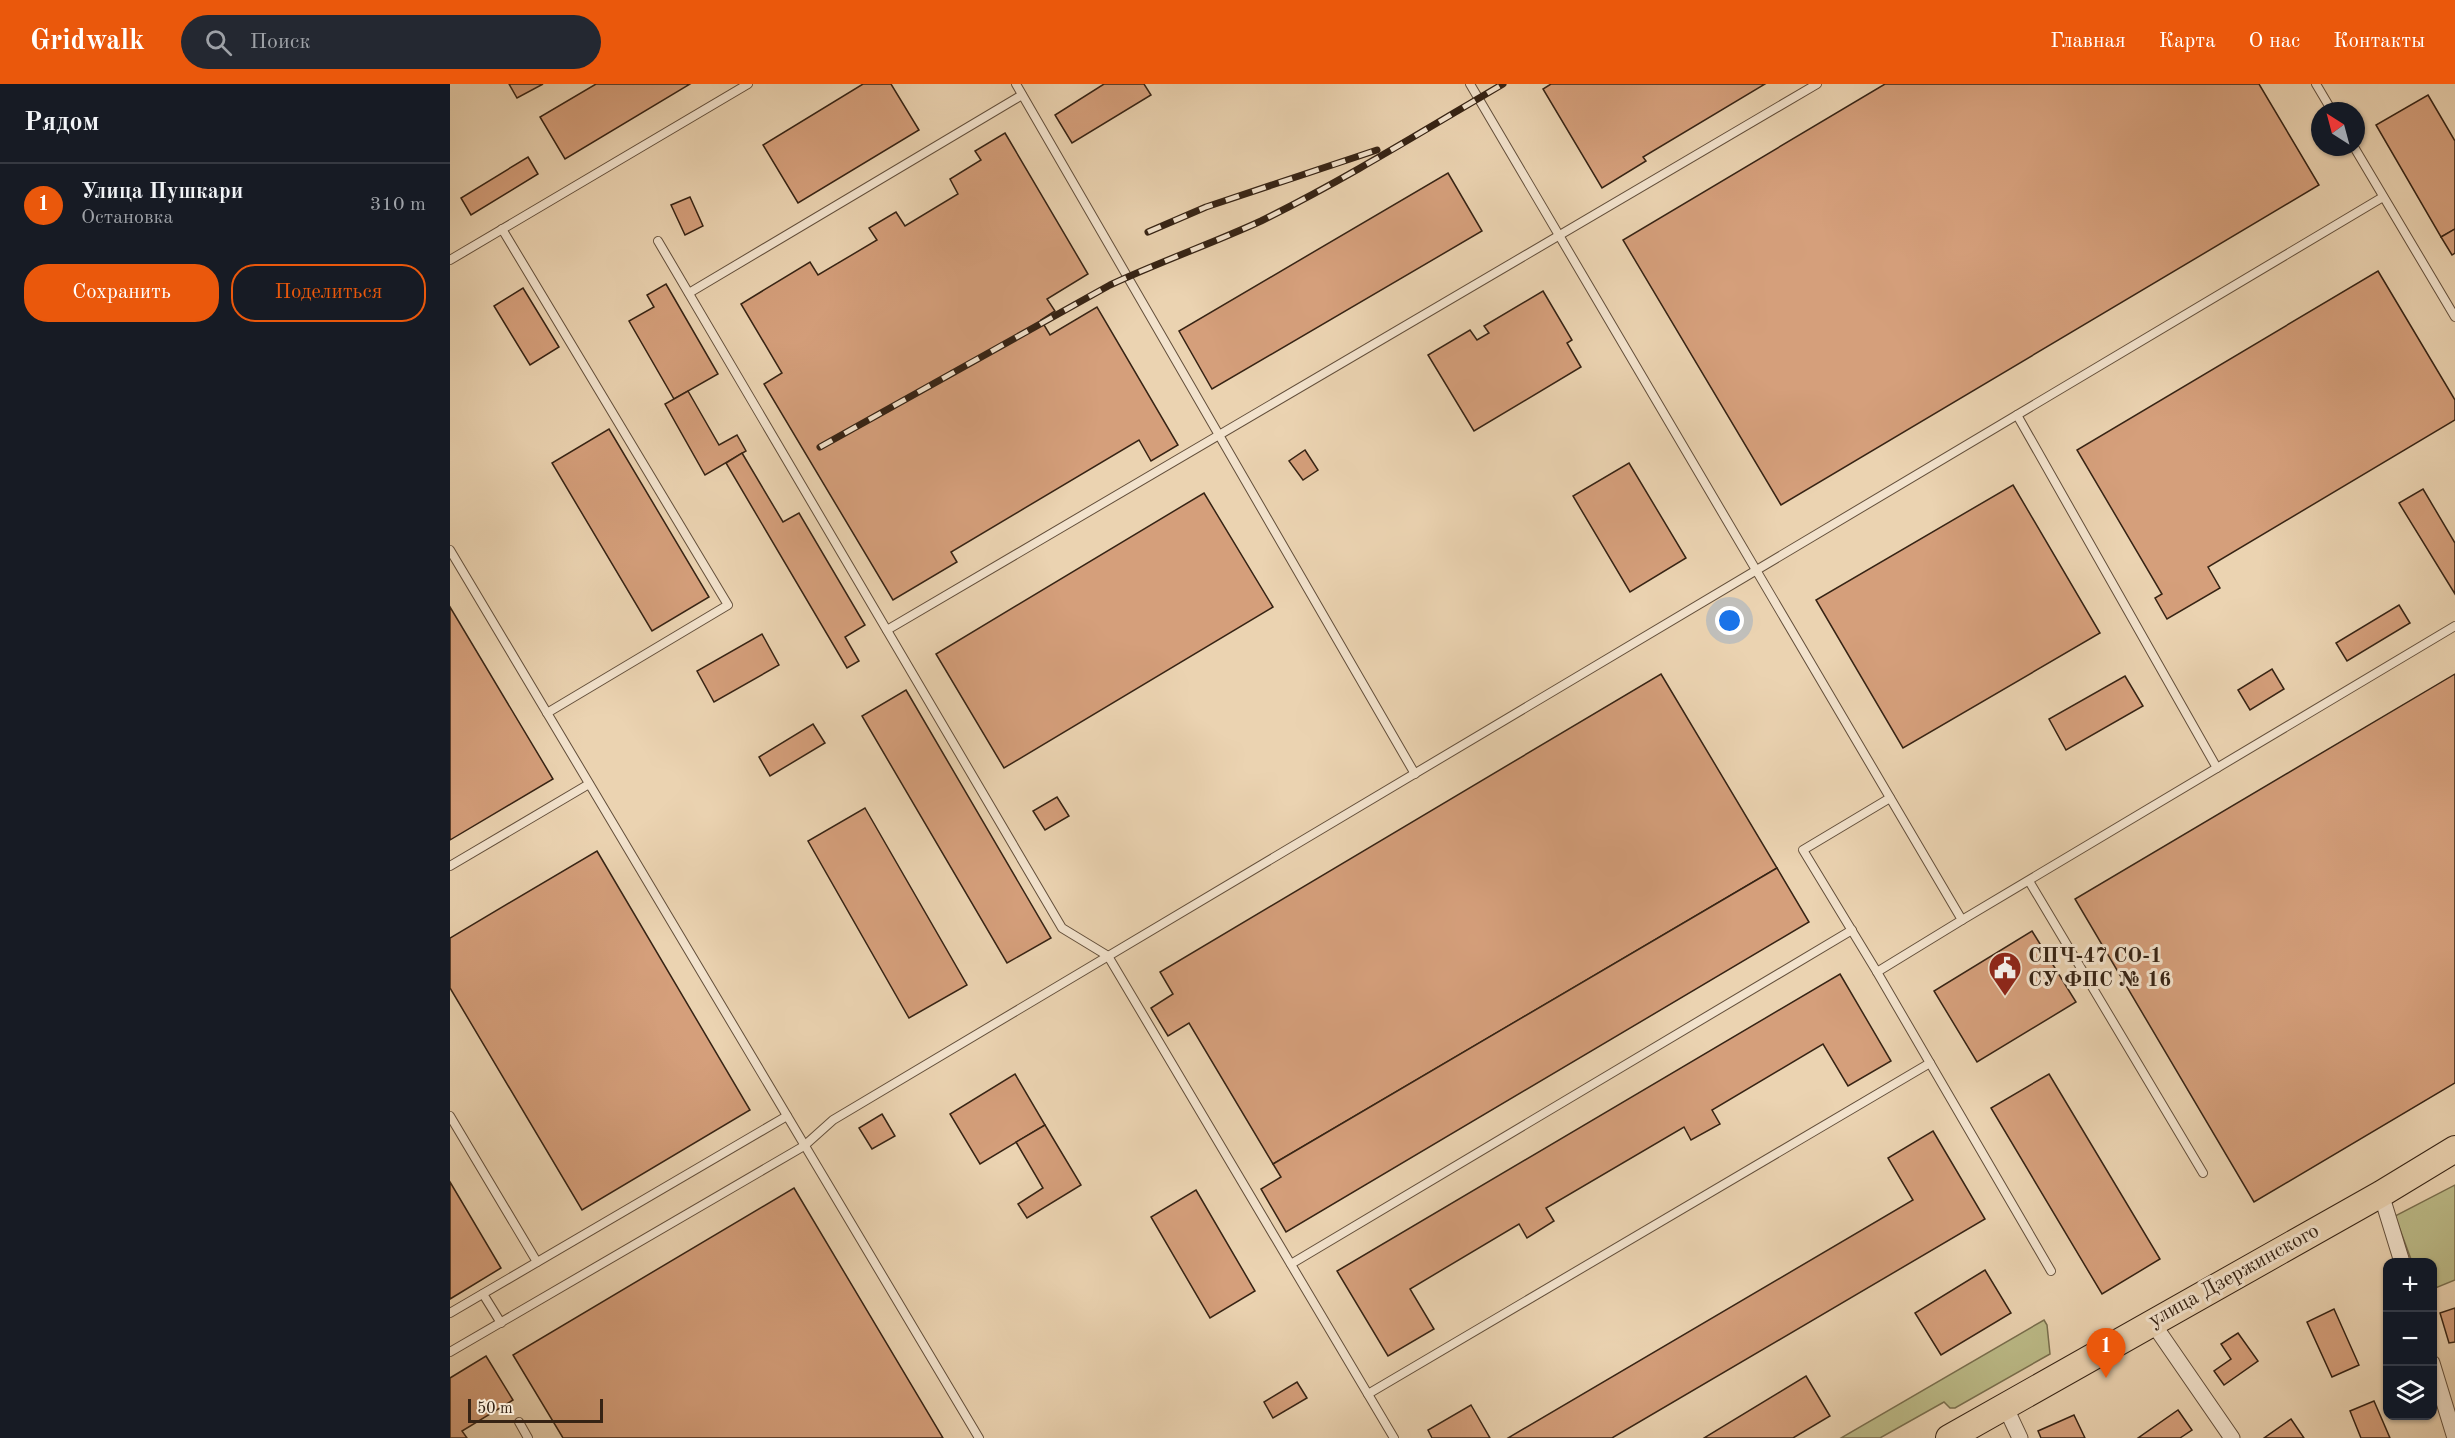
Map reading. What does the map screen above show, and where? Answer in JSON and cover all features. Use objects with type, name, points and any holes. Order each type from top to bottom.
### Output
[{"type":"highway","name":"улица Дзержинского","points":[[1949,1438],[2381,1194],[2455,1149]]},
{"type":"street","points":[[2381,1194],[2400,1258]]},
{"type":"street","points":[[2152,1322],[2232,1438]]},
{"type":"street","points":[[2434,1366],[2455,1438]]},
{"type":"street","points":[[2005,1406],[2020,1438]]},
{"type":"lane","points":[[450,260],[748,84]]},
{"type":"lane","points":[[1016,84],[1415,774]]},
{"type":"lane","points":[[1470,84],[1962,920]]},
{"type":"lane","points":[[887,630],[1817,84]]},
{"type":"lane","points":[[2316,84],[2327,102]]},
{"type":"lane","points":[[689,293],[1022,95]]},
{"type":"lane","points":[[2359,156],[2455,317]]},
{"type":"lane","points":[[450,1352],[804,1146],[833,1120],[2384,197]]},
{"type":"lane","points":[[502,230],[728,605],[547,713]]},
{"type":"lane","points":[[658,241],[1062,928],[1108,956],[1394,1438]]},
{"type":"lane","points":[[2017,415],[2217,768]]},
{"type":"lane","points":[[450,550],[979,1438]]},
{"type":"lane","points":[[1877,972],[2455,626]]},
{"type":"lane","points":[[450,866],[589,784]]},
{"type":"lane","points":[[1890,798],[1803,850],[1877,972],[2051,1271]]},
{"type":"lane","points":[[2028,881],[2203,1173]]},
{"type":"lane","points":[[1291,1264],[1852,930]]},
{"type":"lane","points":[[1368,1394],[1930,1063]]},
{"type":"lane","points":[[450,1116],[537,1262]]},
{"type":"lane","points":[[450,1313],[787,1116]]},
{"type":"lane","points":[[483,1294],[501,1323]]},
{"type":"lane","points":[[519,1422],[528,1438]]},
{"type":"shaded area","points":[[2455,1185],[2455,1280],[2437,1287],[2437,1258],[2411,1258],[2395,1216]]},
{"type":"shaded area","points":[[2044,1320],[2047,1325],[2050,1354],[1955,1408],[1950,1408],[1944,1402],[1880,1438],[1841,1438]]},
{"type":"building","points":[[509,84],[543,84],[517,98]]},
{"type":"building","points":[[596,84],[690,84],[565,159],[540,117]]},
{"type":"building","points":[[863,84],[891,84],[919,130],[798,203],[763,145]]},
{"type":"building","points":[[1104,84],[1144,84],[1151,95],[1072,143],[1055,115]]},
{"type":"building","points":[[1551,84],[1765,84],[1643,157],[1646,161],[1602,188],[1543,89]]},
{"type":"building","points":[[1885,84],[2259,84],[2319,185],[1781,505],[1623,240]]},
{"type":"building","points":[[2428,95],[2455,141],[2455,229],[2441,237],[2376,125]]},
{"type":"building","points":[[1005,133],[1088,274],[1047,299],[1055,311],[1041,320],[1050,335],[1097,307],[1178,445],[1151,461],[1139,440],[951,552],[957,562],[893,600],[764,384],[782,373],[741,304],[810,262],[818,275],[877,240],[869,228],[896,212],[905,226],[958,194],[950,179],[981,160],[975,151]]},
{"type":"building","points":[[528,157],[538,174],[471,215],[461,198]]},
{"type":"building","points":[[1448,173],[1482,231],[1212,389],[1179,331]]},
{"type":"building","points":[[690,197],[703,226],[685,235],[671,205]]},
{"type":"building","points":[[2455,229],[2455,253],[2452,255],[2441,237]]},
{"type":"building","points":[[2378,271],[2455,400],[2455,420],[2208,567],[2220,588],[2167,619],[2155,598],[2162,594],[2077,450]]},
{"type":"building","points":[[666,284],[718,374],[674,399],[629,321],[654,307],[647,295]]},
{"type":"building","points":[[523,288],[559,347],[530,365],[494,306]]},
{"type":"building","points":[[1543,291],[1572,340],[1567,343],[1581,367],[1474,431],[1428,355],[1470,330],[1477,340],[1489,333],[1484,326]]},
{"type":"building","points":[[688,391],[719,445],[737,435],[746,451],[705,475],[665,404]]},
{"type":"building","points":[[609,429],[709,597],[652,631],[552,463]]},
{"type":"building","points":[[1305,450],[1318,470],[1303,480],[1289,461]]},
{"type":"building","points":[[742,453],[783,522],[799,513],[865,625],[845,637],[859,661],[847,668],[726,463]]},
{"type":"building","points":[[1629,463],[1686,558],[1630,592],[1573,496]]},
{"type":"building","points":[[2013,485],[2100,633],[1903,748],[1816,600]]},
{"type":"building","points":[[2423,489],[2455,543],[2455,594],[2399,503]]},
{"type":"building","points":[[1204,493],[1273,607],[1004,768],[936,654]]},
{"type":"building","points":[[2399,605],[2410,623],[2347,661],[2336,643]]},
{"type":"building","points":[[450,607],[553,779],[450,840]]},
{"type":"building","points":[[762,634],[779,665],[714,702],[697,671]]},
{"type":"building","points":[[2272,669],[2284,689],[2250,710],[2238,690]]},
{"type":"building","points":[[1661,674],[1777,868],[1273,1164],[1189,1023],[1168,1036],[1151,1008],[1173,994],[1160,972]]},
{"type":"building","points":[[2455,674],[2455,1083],[2254,1202],[2075,899]]},
{"type":"building","points":[[2125,676],[2143,706],[2066,750],[2049,719]]},
{"type":"building","points":[[906,690],[1051,938],[1007,963],[862,716]]},
{"type":"building","points":[[813,724],[825,743],[770,776],[759,757]]},
{"type":"building","points":[[1057,797],[1069,816],[1045,830],[1033,811]]},
{"type":"building","points":[[865,808],[967,985],[909,1018],[808,841]]},
{"type":"building","points":[[597,851],[750,1110],[582,1210],[450,988],[450,938]]},
{"type":"building","points":[[1777,868],[1809,922],[1286,1232],[1261,1189],[1281,1177],[1273,1164]]},
{"type":"building","name":"СПЧ-47 СО-1 СУ ФПС № 16","points":[[2032,931],[2076,1002],[1977,1062],[1934,991]]},
{"type":"building","points":[[1840,974],[1891,1061],[1848,1086],[1823,1044],[1712,1110],[1720,1124],[1691,1140],[1684,1127],[1546,1208],[1554,1221],[1527,1238],[1519,1224],[1410,1289],[1434,1329],[1388,1356],[1337,1271]]},
{"type":"building","points":[[1015,1074],[1045,1125],[980,1164],[950,1114]]},
{"type":"building","points":[[2049,1074],[2160,1259],[2102,1294],[1991,1108]]},
{"type":"building","points":[[882,1114],[895,1136],[872,1149],[859,1128]]},
{"type":"building","points":[[1045,1125],[1081,1185],[1027,1218],[1018,1204],[1043,1188],[1016,1142]]},
{"type":"building","points":[[1933,1131],[1985,1219],[1612,1438],[1508,1438],[1913,1200],[1888,1158]]},
{"type":"building","points":[[450,1182],[501,1268],[450,1299]]},
{"type":"building","points":[[794,1188],[943,1438],[563,1438],[513,1355]]},
{"type":"building","points":[[1196,1190],[1255,1291],[1210,1318],[1151,1217]]},
{"type":"building","points":[[1985,1270],[2011,1313],[1941,1355],[1915,1313]]},
{"type":"building","points":[[2455,1308],[2455,1342],[2449,1343],[2440,1313]]},
{"type":"building","points":[[2334,1309],[2359,1365],[2332,1377],[2307,1322]]},
{"type":"building","points":[[2238,1333],[2258,1361],[2224,1385],[2214,1371],[2231,1359],[2221,1344]]},
{"type":"building","points":[[486,1356],[513,1400],[462,1431],[467,1438],[450,1438],[450,1378]]},
{"type":"building","points":[[1806,1376],[1830,1416],[1793,1438],[1704,1438]]},
{"type":"building","points":[[1297,1382],[1307,1398],[1273,1418],[1264,1402]]},
{"type":"building","points":[[2374,1401],[2390,1438],[2361,1438],[2350,1411]]},
{"type":"building","points":[[1471,1405],[1490,1438],[1432,1438],[1428,1430]]},
{"type":"building","points":[[2178,1410],[2192,1430],[2180,1438],[2138,1438]]},
{"type":"building","points":[[2074,1415],[2085,1438],[2041,1438],[2038,1431]]},
{"type":"building","points":[[2291,1419],[2304,1438],[2264,1438]]},
{"type":"railway","points":[[820,447],[1110,285],[1261,221],[1323,189],[1503,84]]},
{"type":"railway","points":[[1148,232],[1206,207],[1377,150]]},
{"type":"place","name":"СПЧ-47 СО-1 СУ ФПС № 16","points":[[2005,997]]},
{"type":"place","name":"Улица Пушкари","points":[[2106,1378]]}]
